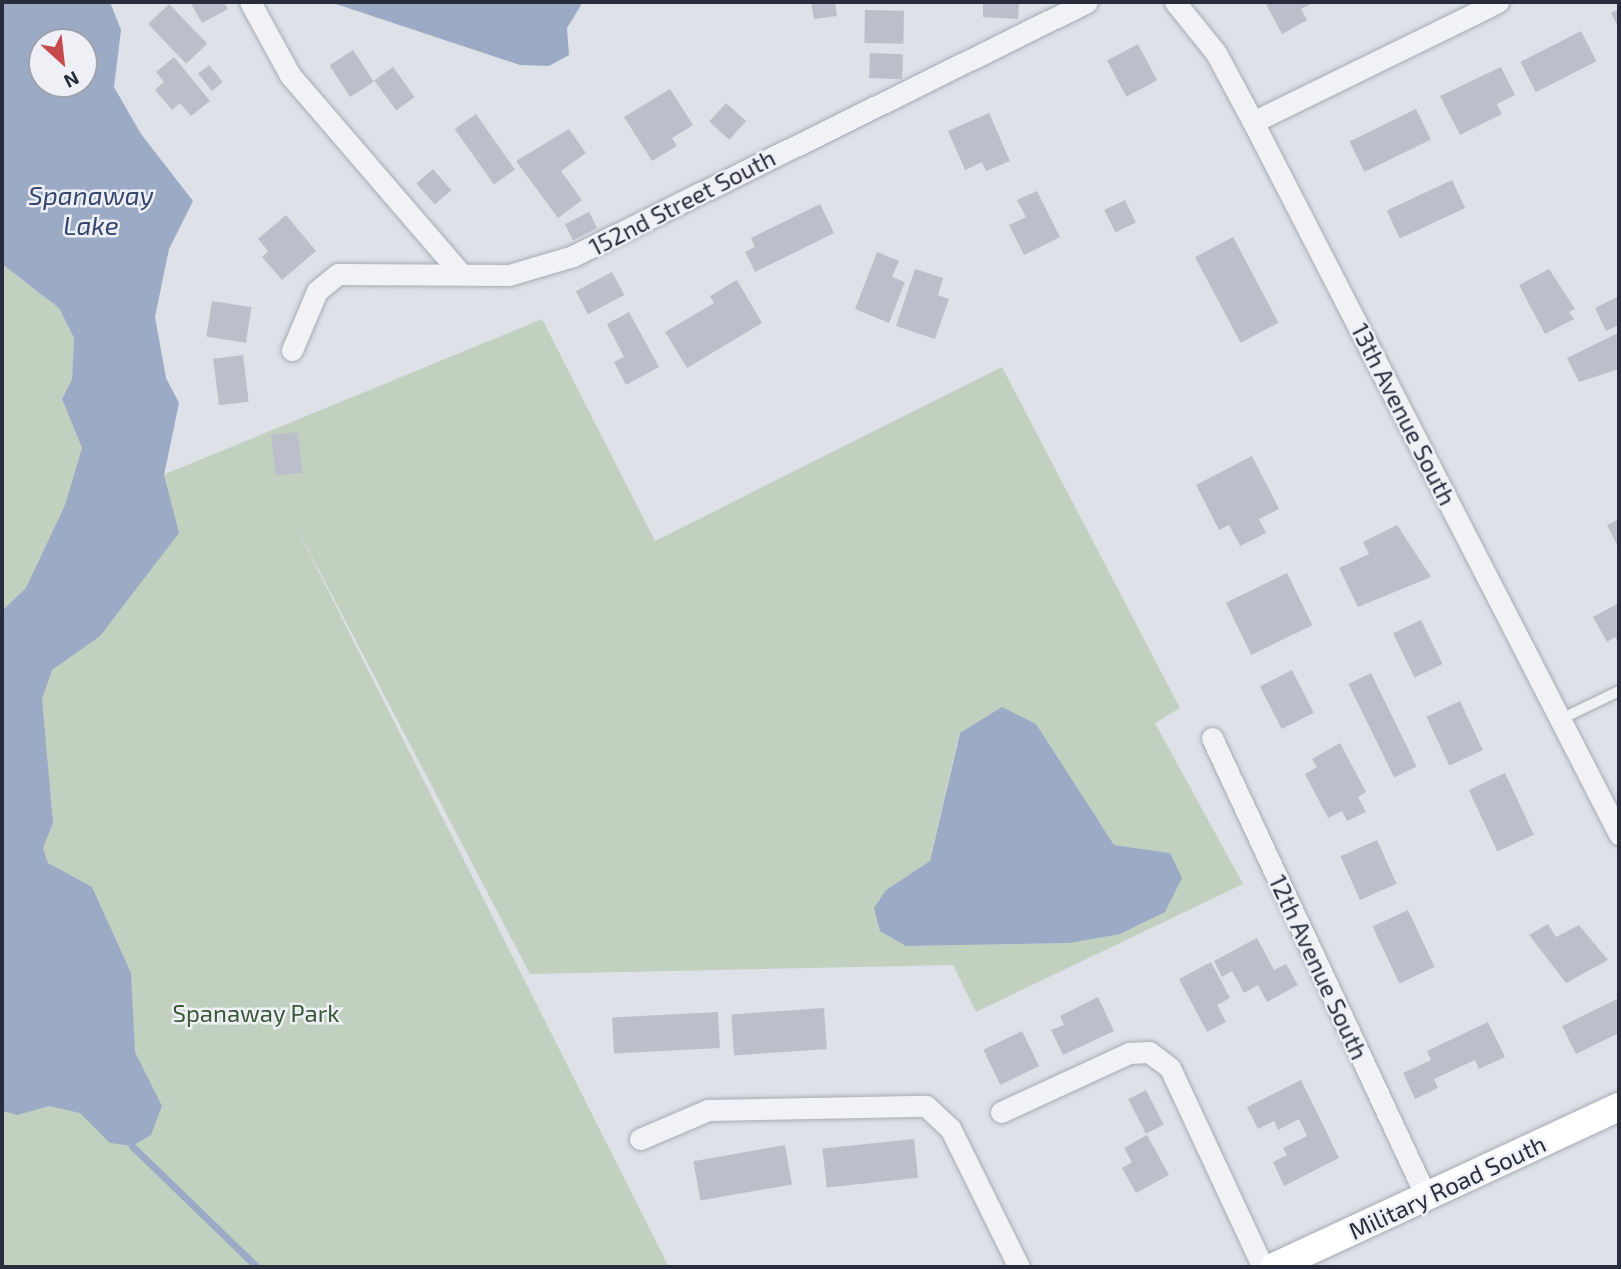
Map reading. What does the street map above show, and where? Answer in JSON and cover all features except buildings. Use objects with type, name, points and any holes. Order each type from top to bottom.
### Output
[{"type":"main road","name":"Military Road South","points":[[1274,1267],[1619,1107]]},
{"type":"street","points":[[250,2],[290,75],[461,274]]},
{"type":"street","name":"152nd Street South","points":[[292,350],[317,290],[338,274],[509,275],[573,256],[1087,2]]},
{"type":"street","name":"13th Avenue South","points":[[1175,2],[1210,43],[1253,122],[1619,834]]},
{"type":"street","points":[[1253,122],[1498,2]]},
{"type":"street","name":"12th Avenue South","points":[[1212,738],[1426,1196]]},
{"type":"street","points":[[1001,1112],[1129,1053],[1149,1052],[1170,1068],[1263,1267]]},
{"type":"street","points":[[640,1139],[708,1110],[926,1106],[950,1128],[1019,1267]]},
{"type":"lane","points":[[1561,719],[1619,691]]},
{"type":"green space","name":"Spanaway Park","points":[[2,264],[59,308],[74,338],[72,379],[62,399],[82,448],[163,475],[542,319],[655,541],[1002,367],[1180,708],[1155,723],[1243,884],[976,1012],[953,965],[530,974],[289,513],[669,1267],[2,1267]],"holes":[[[959,734],[1079,797],[1114,845],[1170,853],[1069,943],[906,946],[886,890],[930,861]]]},
{"type":"water","name":"Spanaway Lake","points":[[2,2],[110,2],[121,30],[114,87],[141,134],[193,201],[169,249],[155,317],[166,378],[179,403],[164,475],[179,533],[100,636],[52,670],[42,699],[53,823],[43,848],[48,863],[92,887],[131,973],[135,1052],[162,1106],[151,1135],[132,1146],[110,1143],[80,1113],[49,1106],[17,1115],[2,1111],[2,611],[26,588],[65,505],[82,448],[62,399],[72,379],[74,338],[59,308],[2,264]]},
{"type":"water","points":[[330,2],[583,2],[567,28],[569,55],[549,66],[520,65]]},
{"type":"water","points":[[1002,707],[1036,724],[1114,845],[1170,853],[1182,878],[1165,912],[1120,934],[1069,943],[906,946],[880,931],[874,908],[886,890],[930,861],[960,733]]},
{"type":"waterway","points":[[132,1146],[257,1267]]}]
